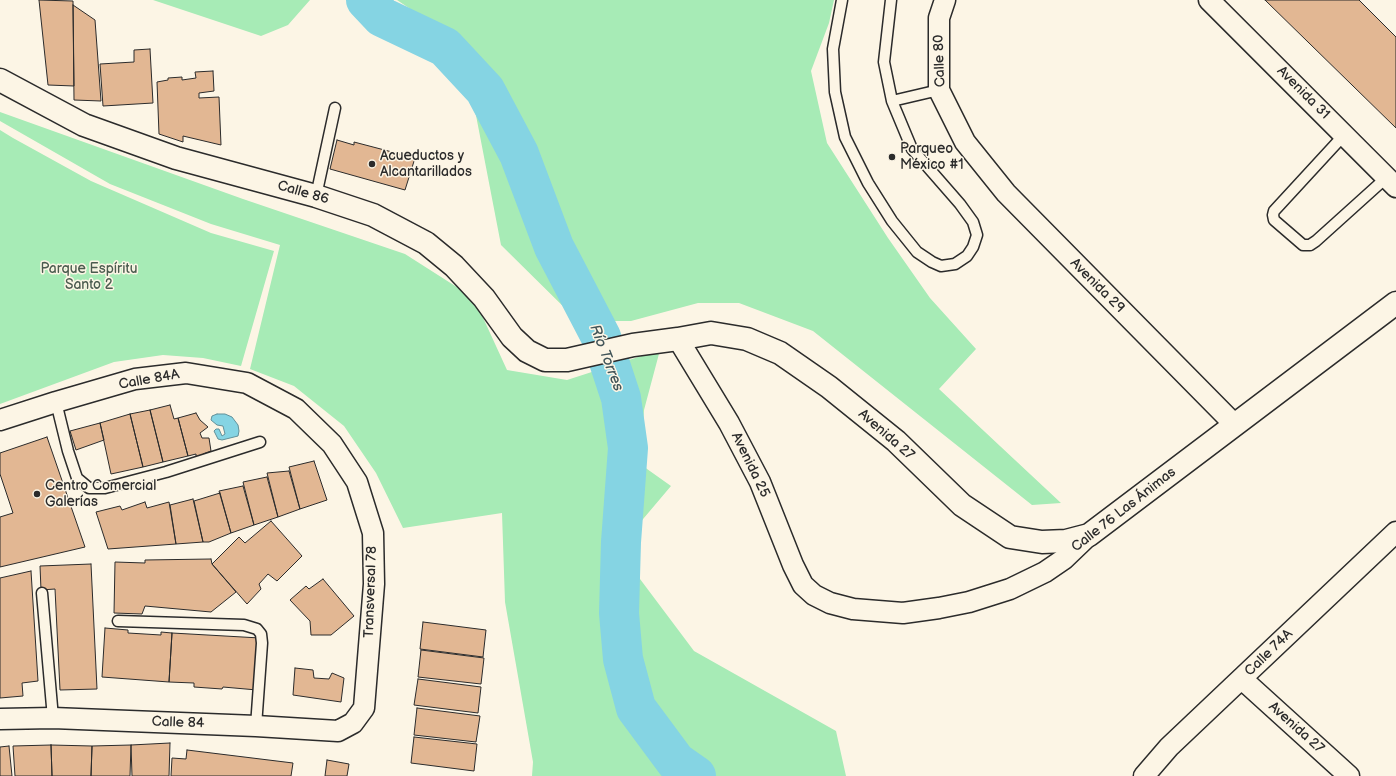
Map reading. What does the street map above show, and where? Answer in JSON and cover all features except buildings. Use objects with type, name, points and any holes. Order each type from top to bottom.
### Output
[{"type":"street","name":"Calle 80","points":[[945,0],[939,18],[939,90],[965,142]]},
{"type":"street","name":"Avenida 31","points":[[1209,0],[1391,182]]},
{"type":"street","name":"Calle 86","points":[[0,80],[84,125],[176,158],[316,196],[373,215],[426,243],[454,266],[479,293],[512,337],[527,351],[545,360],[567,360],[633,344]]},
{"type":"street","name":"Avenida 29","points":[[965,142],[1006,193],[1235,425]]},
{"type":"street","name":"Calle 76 Las Ánimas","points":[[814,595],[830,603],[853,610],[903,613],[969,602],[1010,589],[1044,572],[1064,559],[1089,535],[1396,303]]},
{"type":"street","name":"Avenida 27","points":[[633,344],[678,339],[711,332],[747,339],[780,353],[829,387],[896,441],[962,505],[1010,537],[1042,542],[1066,540],[1089,535]]},
{"type":"street","name":"Avenida 25","points":[[678,339],[729,423],[760,482],[793,565],[803,585],[814,595]]},
{"type":"street","name":"Calle 84A","points":[[0,420],[135,379],[186,373],[247,384],[296,410]]},
{"type":"street","name":"Transversal 78","points":[[296,410],[332,444],[357,482],[373,533],[374,584],[364,708],[353,723]]},
{"type":"street","name":"Calle 74A","points":[[1144,776],[1169,747],[1396,532]]},
{"type":"street","name":"Avenida 27","points":[[1242,679],[1349,776]]},
{"type":"street","name":"Calle 84","points":[[0,719],[53,718],[256,726],[338,731],[353,723]]},
{"type":"lane","points":[[842,0],[833,49],[835,92],[845,137],[868,183],[892,221],[917,252],[941,266],[955,264],[967,256],[977,235],[973,222],[960,204],[912,149],[892,102],[884,62],[891,0]]},
{"type":"lane","points":[[892,102],[939,90]]},
{"type":"lane","points":[[316,196],[335,108]]},
{"type":"lane","points":[[1344,135],[1274,211],[1274,220],[1303,245],[1310,245],[1391,182]]},
{"type":"lane","points":[[56,402],[68,451],[77,478],[89,488],[105,488],[166,472],[260,442]]},
{"type":"lane","points":[[42,593],[53,718]]},
{"type":"lane","points":[[118,621],[244,625],[257,629],[261,634],[262,643],[256,726]]},
{"type":"green space","points":[[153,0],[310,0],[288,25],[261,36]]},
{"type":"green space","points":[[397,0],[834,0],[829,23],[811,71],[827,143],[888,238],[930,298],[976,349],[939,389],[1061,503],[1032,505],[813,331],[739,303],[698,303],[631,321],[578,321],[501,245],[474,105],[452,37]]},
{"type":"green space","points":[[0,112],[243,199],[405,254],[474,298],[507,370],[567,380],[660,350],[644,410],[640,464],[671,486],[638,525],[637,575],[694,651],[836,731],[846,776],[532,776],[533,762],[505,602],[502,513],[403,528],[376,473],[344,426],[294,386],[250,369],[280,245],[211,224],[110,184],[0,121]]},
{"type":"green space","name":"Parque Espíritu Santo 2","points":[[0,130],[91,181],[211,233],[274,251],[241,366],[203,358],[163,355],[114,362],[0,404]]},
{"type":"water","points":[[217,414],[225,414],[232,417],[238,425],[238,436],[222,440],[218,439],[214,431],[216,429],[219,429],[222,436],[225,434],[223,426],[217,425],[211,420],[212,416]]},
{"type":"waterway","name":"Río Torres","points":[[366,0],[382,17],[445,47],[485,90],[519,154],[554,247],[601,337],[621,398],[628,448],[621,542],[619,613],[623,659],[636,708],[676,762],[696,776]]},
{"type":"place","name":"Parqueo México #1","points":[[892,157]]},
{"type":"place","name":"Acueductos y Alcantarillados","points":[[372,164]]},
{"type":"place","name":"Centro Comercial Galerías","points":[[37,494]]}]
